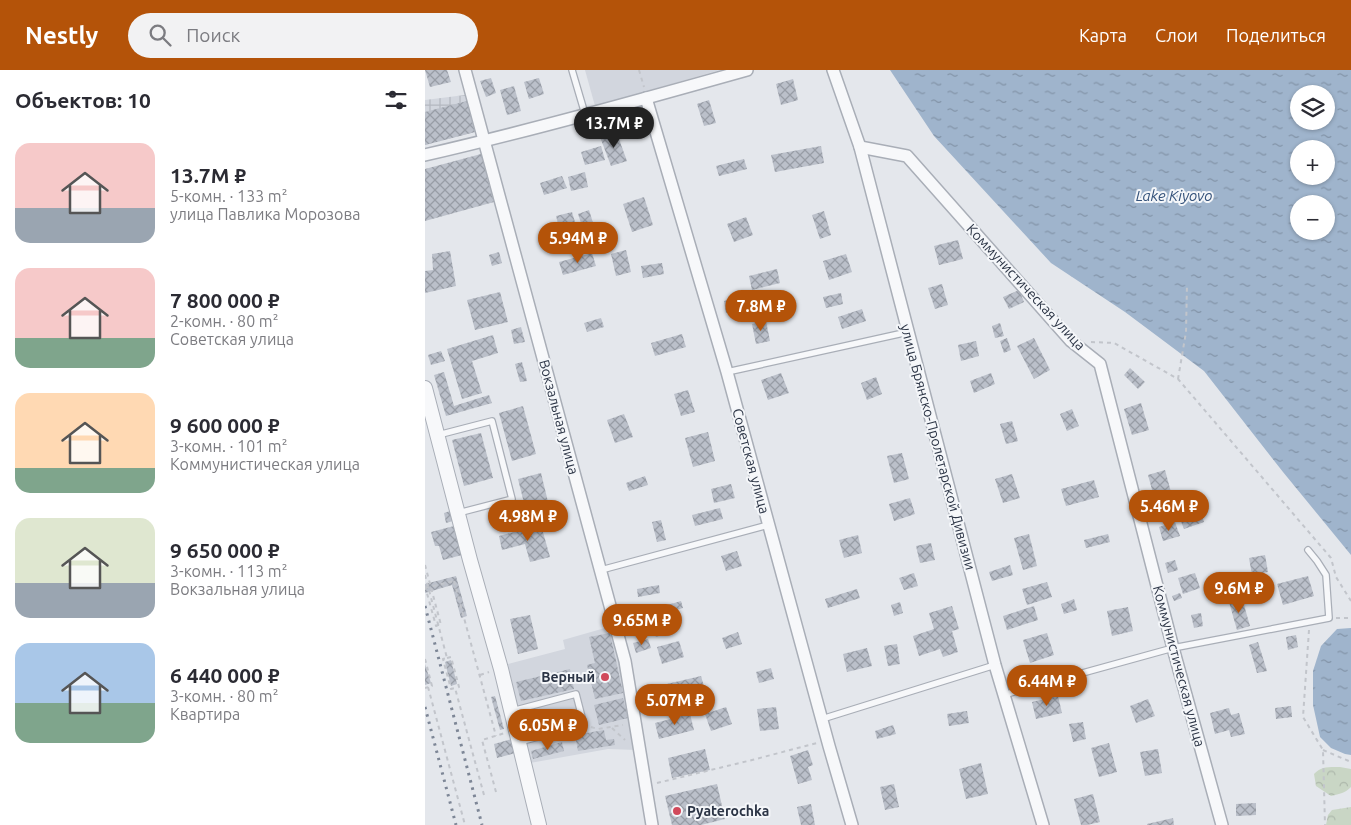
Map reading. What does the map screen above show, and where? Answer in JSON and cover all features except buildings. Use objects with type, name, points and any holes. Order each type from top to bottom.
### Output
[{"type":"street","name":"Вокзальная улица","points":[[465,70],[625,661],[652,825]]},
{"type":"street","points":[[425,155],[483,142],[585,114],[645,95],[747,70]]},
{"type":"street","name":"улица Брянско-Пролетарской Дивизии","points":[[833,70],[860,147],[1003,695],[1043,825]]},
{"type":"street","name":"Советская улица","points":[[645,95],[727,372],[852,825]]},
{"type":"street","name":"Коммунистическая улица","points":[[860,147],[907,156],[1071,340],[1100,364],[1173,648],[1222,825]]},
{"type":"street","points":[[425,388],[512,711],[539,825]]},
{"type":"lane","points":[[572,70],[585,114]]},
{"type":"lane","points":[[727,372],[908,332]]},
{"type":"lane","points":[[438,435],[492,421],[512,499],[458,513]]},
{"type":"lane","points":[[601,570],[768,525]]},
{"type":"lane","points":[[1003,695],[1173,648],[1329,618],[1326,575],[1308,550]]},
{"type":"lane","points":[[822,719],[995,665]]},
{"type":"lane","points":[[512,711],[576,694],[584,725],[519,742]]},
{"type":"path","points":[[639,70],[645,95]]},
{"type":"path","points":[[1179,380],[1186,332],[1187,284]]},
{"type":"path","points":[[1071,340],[1114,343],[1179,380],[1331,558],[1336,577],[1351,602]]},
{"type":"path","points":[[425,565],[441,625],[438,625]]},
{"type":"path","points":[[425,576],[426,587],[447,658]]},
{"type":"path","points":[[426,587],[454,581],[496,736]]},
{"type":"path","points":[[1329,618],[1351,618]]},
{"type":"path","points":[[1309,623],[1303,717],[1323,750],[1325,825]]},
{"type":"path","points":[[451,657],[459,687],[455,688],[451,689],[443,659],[451,657]]},
{"type":"path","points":[[425,659],[432,686],[427,687],[465,825]]},
{"type":"path","points":[[455,688],[484,795]]},
{"type":"path","points":[[584,725],[599,729],[635,722]]},
{"type":"path","points":[[492,737],[482,740],[496,792]]},
{"type":"path","points":[[645,785],[817,743]]},
{"type":"path","points":[[1323,750],[1351,762]]},
{"type":"shaded area","points":[[585,70],[720,70],[595,106]]},
{"type":"shaded area","points":[[465,95],[475,132],[425,145],[425,100]]},
{"type":"shaded area","points":[[612,626],[629,684],[637,750],[608,749],[530,763],[508,664],[565,649],[563,640]]},
{"type":"green space","points":[[1340,767],[1351,769],[1351,787],[1349,789],[1331,796],[1316,786],[1314,774],[1317,771]]},
{"type":"green space","points":[[1351,807],[1351,825],[1326,825],[1328,815],[1332,810]]},
{"type":"water","name":"Lake Kiyovo","points":[[890,70],[1351,70],[1351,555],[1204,371],[1125,312],[1051,263],[934,136]]},
{"type":"water","points":[[1351,628],[1351,755],[1331,748],[1320,737],[1313,705],[1313,671],[1321,646],[1337,629]]},
{"type":"railway","points":[[425,606],[482,825]]},
{"type":"railway","points":[[425,707],[456,825]]},
{"type":"place","name":"Верный","points":[[605,677]]},
{"type":"place","name":"Pyaterochka","points":[[677,811]]}]
